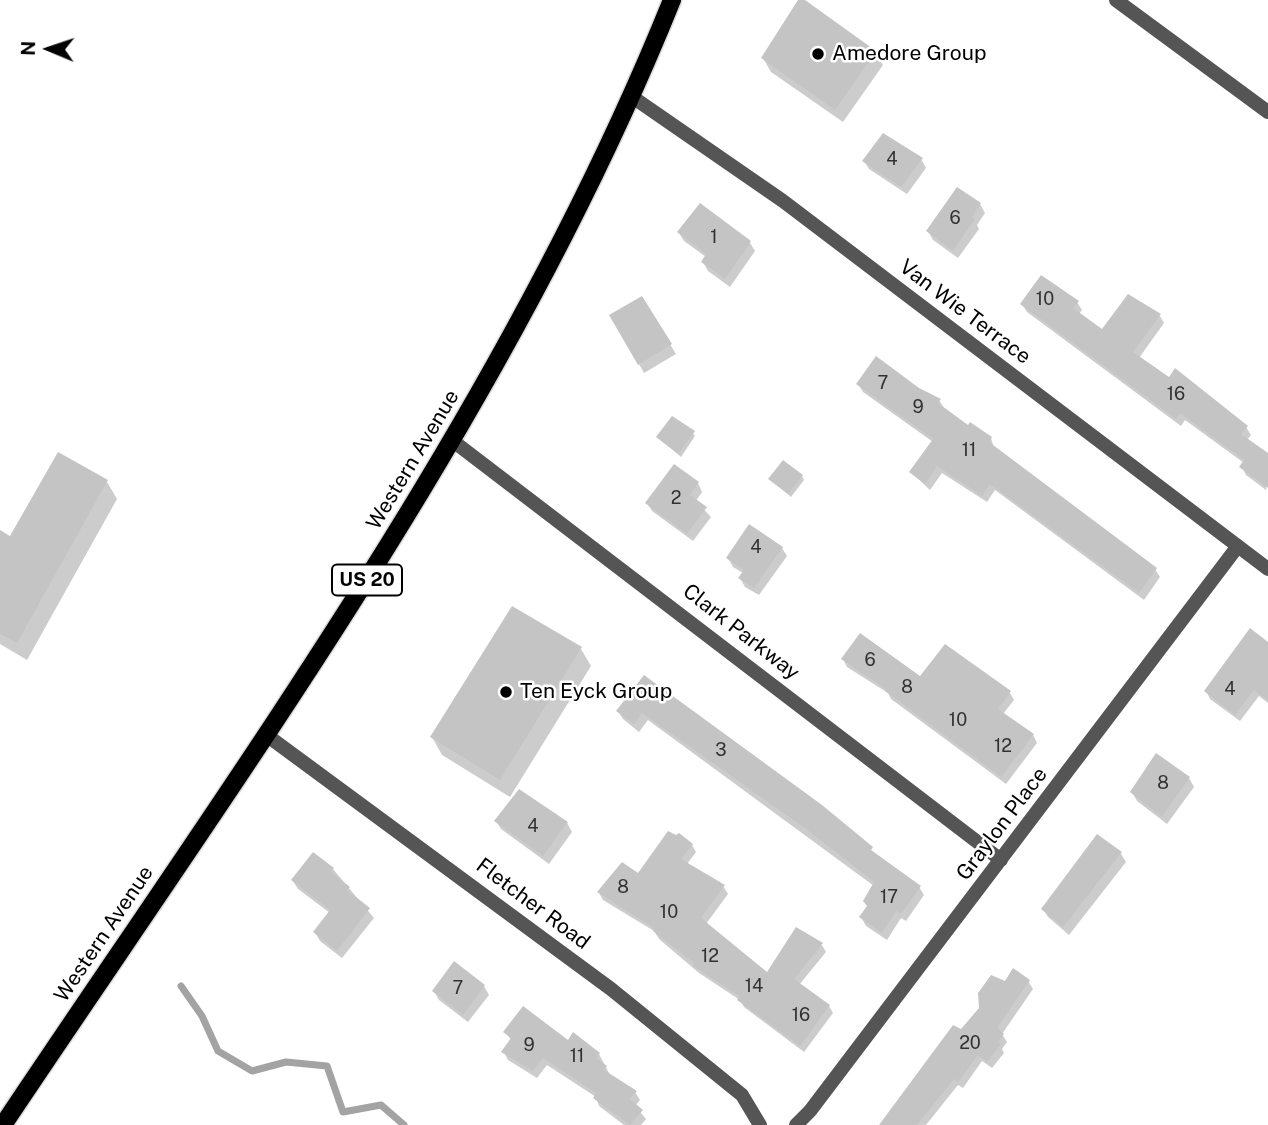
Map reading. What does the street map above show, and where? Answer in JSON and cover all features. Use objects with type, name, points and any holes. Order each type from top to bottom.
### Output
[{"type":"main road","name":"Western Avenue","points":[[3,1125],[372,573],[453,441],[532,296],[631,96],[672,0]]},
{"type":"street","points":[[1116,0],[1268,112]]},
{"type":"street","name":"Van Wie Terrace","points":[[631,96],[744,172],[848,249],[1268,569]]},
{"type":"street","name":"Clark Parkway","points":[[453,441],[1001,860]]},
{"type":"street","name":"Graylon Place","points":[[796,1125],[810,1111],[1238,547]]},
{"type":"street","name":"Fletcher Road","points":[[265,734],[611,989],[742,1096],[760,1125]]},
{"type":"building","name":"Amedore Group","points":[[798,0],[805,0],[876,51],[835,110],[761,58]]},
{"type":"building","points":[[883,133],[923,158],[901,187],[862,161]]},
{"type":"building","points":[[957,187],[981,203],[972,217],[975,219],[953,251],[926,231]]},
{"type":"building","points":[[700,203],[751,241],[725,279],[701,262],[706,254],[677,232]]},
{"type":"building","points":[[1041,275],[1079,301],[1073,308],[1102,329],[1128,294],[1161,314],[1133,352],[1169,377],[1175,368],[1248,426],[1241,434],[1268,453],[1268,488],[1239,467],[1244,460],[1180,413],[1176,419],[1020,304]]},
{"type":"building","points":[[642,296],[672,344],[638,365],[609,315]]},
{"type":"building","points":[[876,356],[919,388],[941,399],[938,403],[968,425],[970,422],[992,437],[989,442],[1157,568],[1139,593],[990,484],[982,496],[937,466],[925,484],[909,472],[933,439],[856,384]]},
{"type":"building","points":[[672,416],[695,431],[678,454],[656,437]]},
{"type":"building","points":[[58,452],[108,480],[17,643],[0,634],[0,530],[10,536]]},
{"type":"building","points":[[783,460],[803,475],[788,494],[768,479]]},
{"type":"building","points":[[674,464],[699,482],[690,495],[707,507],[687,534],[645,503]]},
{"type":"building","points":[[749,524],[783,547],[754,588],[738,578],[744,570],[726,558]]},
{"type":"building","name":"Ten Eyck Group","points":[[512,606],[582,647],[500,780],[430,737]]},
{"type":"building","points":[[1250,628],[1268,642],[1268,701],[1254,690],[1235,715],[1204,691]]},
{"type":"building","points":[[860,633],[920,676],[945,644],[1011,691],[998,709],[1034,734],[1001,777],[885,691],[886,689],[841,659]]},
{"type":"building","points":[[644,675],[822,805],[873,847],[871,850],[921,886],[901,914],[896,911],[882,933],[859,917],[867,906],[863,901],[874,882],[806,829],[642,713],[634,724],[616,711]]},
{"type":"building","points":[[1156,753],[1190,777],[1162,817],[1130,792]]},
{"type":"building","points":[[519,789],[568,822],[543,856],[494,821]]},
{"type":"building","points":[[668,831],[676,835],[679,833],[693,844],[681,859],[725,885],[701,918],[767,972],[796,927],[823,943],[794,979],[830,1005],[800,1046],[737,1000],[739,996],[693,966],[694,963],[653,931],[654,928],[597,892],[622,862],[638,873]]},
{"type":"building","points":[[1097,834],[1122,852],[1063,927],[1041,909]]},
{"type":"building","points":[[313,852],[334,868],[331,872],[350,887],[347,890],[370,908],[337,951],[313,932],[330,910],[291,880]]},
{"type":"building","points":[[454,961],[485,985],[463,1015],[432,991]]},
{"type":"building","points":[[1013,968],[1030,980],[997,1028],[1004,1034],[998,1042],[1001,1044],[987,1062],[978,1055],[958,1082],[954,1079],[917,1125],[879,1125],[953,1025],[961,1029],[979,1008],[978,993],[991,975],[1005,981]]},
{"type":"building","points":[[523,1006],[568,1040],[573,1032],[600,1053],[596,1058],[607,1066],[604,1070],[637,1091],[630,1099],[643,1110],[630,1125],[593,1098],[596,1093],[543,1058],[533,1071],[501,1052],[511,1038],[503,1032]]},
{"type":"waterway","points":[[181,986],[202,1016],[218,1051],[252,1071],[286,1062],[327,1066],[343,1112],[381,1105],[404,1125]]},
{"type":"place","name":"Amedore Group","points":[[818,54]]},
{"type":"place","name":"Ten Eyck Group","points":[[506,692]]}]
